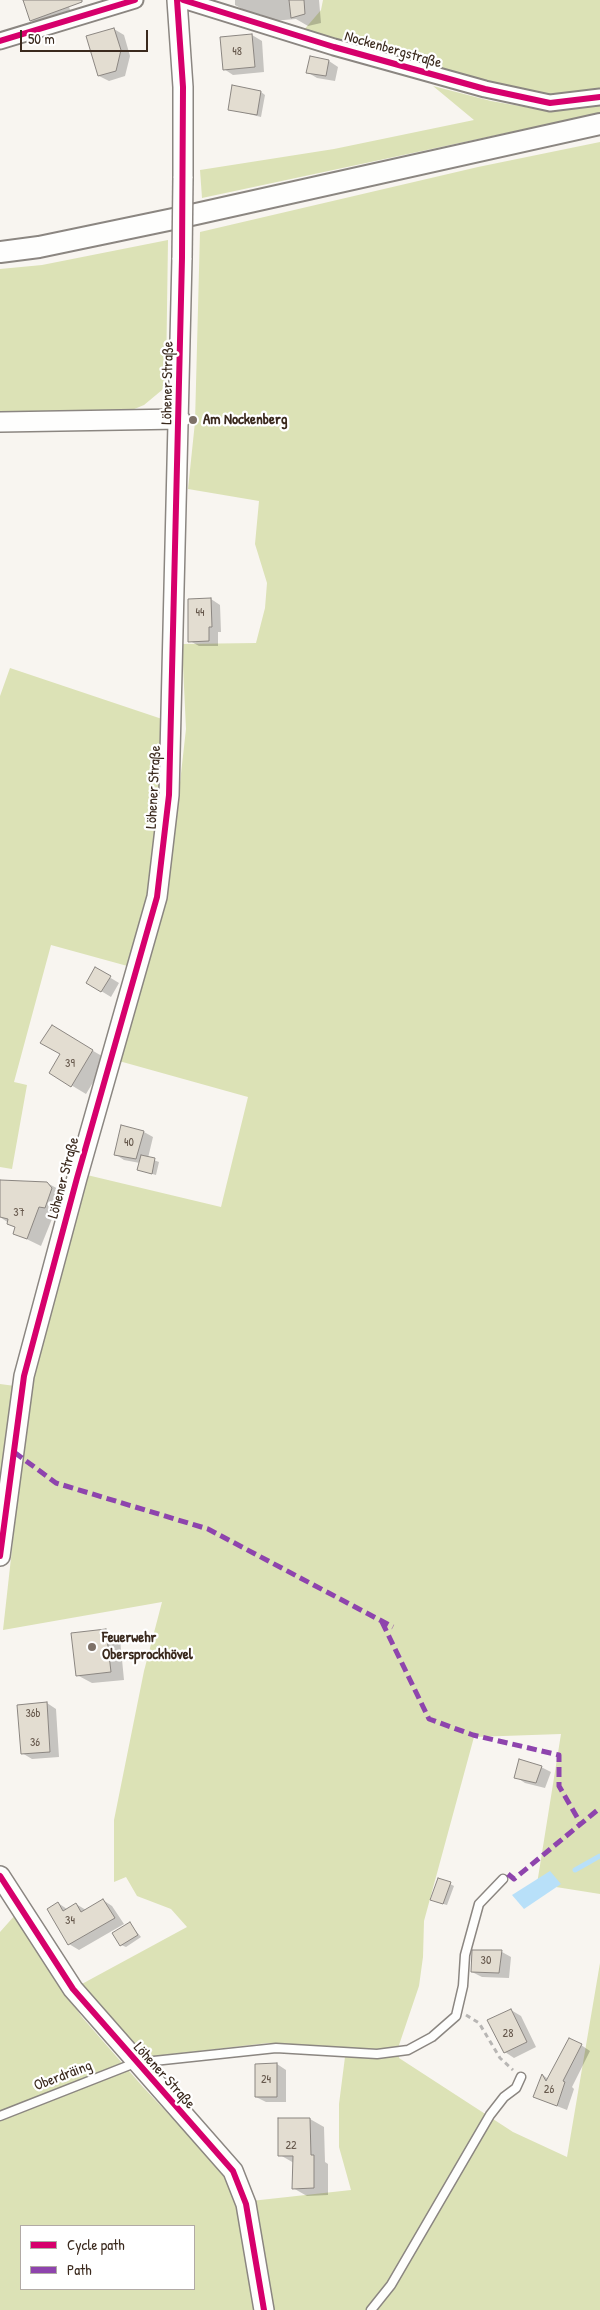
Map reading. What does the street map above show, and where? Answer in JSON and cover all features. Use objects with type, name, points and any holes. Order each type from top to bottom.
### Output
[{"type":"main road","points":[[0,252],[39,247],[150,224],[600,124]]},
{"type":"street","points":[[0,41],[135,0]]},
{"type":"street","name":"Löhener Straße","points":[[0,1556],[24,1376],[77,1178],[157,897],[169,795],[180,419],[183,178],[183,87],[178,0]]},
{"type":"street","name":"Nockenbergstraße","points":[[183,0],[334,47],[486,89],[550,103],[600,97]]},
{"type":"street","name":"Löhener Straße","points":[[0,422],[180,419]]},
{"type":"street","name":"Löhener Straße","points":[[0,1876],[73,1989],[135,2063],[233,2171],[246,2204],[264,2310]]},
{"type":"lane","points":[[456,2016],[463,1986],[465,1955],[479,1904],[502,1879]]},
{"type":"lane","name":"Oberdräing","points":[[0,2116],[135,2063],[276,2048],[377,2054],[408,2050],[432,2037],[456,2016]]},
{"type":"lane","points":[[371,2310],[391,2286],[490,2115],[504,2097],[516,2088],[521,2077]]},
{"type":"path","points":[[456,2016],[472,2017],[479,2023],[500,2058],[521,2077]]},
{"type":"green space","points":[[323,0],[600,0],[600,92],[550,97],[487,86],[303,31],[321,10]]},
{"type":"green space","points":[[433,86],[491,101],[548,111],[600,104],[600,113],[202,198],[200,170],[334,149],[474,120]]},
{"type":"green space","points":[[600,142],[600,1894],[537,1884],[561,1734],[474,1737],[424,1921],[423,1957],[419,1986],[398,2048],[379,2051],[268,2043],[138,2058],[80,1985],[187,1927],[171,1909],[137,1896],[126,1877],[114,1882],[114,1820],[144,1671],[162,1602],[3,1630],[30,1387],[41,1334],[87,1175],[221,1207],[248,1097],[119,1061],[165,900],[171,863],[186,729],[182,644],[256,643],[265,608],[267,583],[255,544],[259,501],[188,489],[195,422],[200,232],[478,167]]},
{"type":"green space","points":[[168,240],[166,379],[162,390],[144,405],[132,410],[0,412],[0,269],[42,265]]},
{"type":"green space","points":[[10,668],[162,719],[160,796],[149,896],[131,967],[51,945],[14,1082],[27,1085],[12,1169],[0,1167],[0,696]]},
{"type":"green space","points":[[0,1384],[15,1386],[0,1482]]},
{"type":"green space","points":[[16,1914],[41,1959],[82,2017],[143,2087],[223,2172],[239,2205],[255,2310],[0,2310],[0,1932]]},
{"type":"green space","points":[[600,1963],[600,2310],[273,2310],[251,2201],[351,2190],[339,2147],[339,2104],[345,2057],[399,2055],[399,2058],[513,2132],[567,2157]]},
{"type":"water","points":[[550,1871],[561,1884],[524,1909],[512,1895]]},
{"type":"building","points":[[23,0],[82,0],[82,2],[30,21]]},
{"type":"building","points":[[289,0],[304,0],[305,14],[291,18]]},
{"type":"building","points":[[114,28],[121,50],[116,71],[98,76],[86,36]]},
{"type":"building","points":[[252,34],[255,67],[223,70],[220,37]]},
{"type":"building","points":[[310,56],[329,60],[326,76],[306,73]]},
{"type":"building","points":[[232,85],[261,91],[257,115],[228,110]]},
{"type":"building","points":[[211,598],[212,627],[209,627],[209,641],[188,642],[188,599]]},
{"type":"building","points":[[95,967],[111,976],[101,992],[86,983]]},
{"type":"building","points":[[52,1025],[93,1050],[71,1087],[49,1073],[60,1054],[40,1043]]},
{"type":"building","points":[[121,1125],[144,1131],[136,1159],[114,1155]]},
{"type":"building","points":[[141,1155],[155,1158],[152,1174],[137,1170]]},
{"type":"building","points":[[0,1180],[47,1182],[52,1188],[45,1208],[39,1207],[27,1239],[13,1234],[15,1227],[7,1224],[8,1219],[0,1217]]},
{"type":"building","points":[[106,1629],[111,1672],[76,1676],[71,1633]]},
{"type":"building","points":[[47,1702],[50,1752],[21,1754],[17,1705]]},
{"type":"building","points":[[519,1759],[542,1766],[536,1783],[514,1778]]},
{"type":"building","points":[[438,1878],[451,1882],[443,1904],[430,1900]]},
{"type":"building","points":[[103,1899],[115,1918],[68,1945],[47,1909],[58,1902],[63,1911],[76,1903],[81,1912]]},
{"type":"building","points":[[130,1922],[138,1935],[120,1946],[112,1933]]},
{"type":"building","points":[[472,1950],[502,1950],[499,1973],[471,1972]]},
{"type":"building","points":[[511,2009],[527,2042],[504,2053],[487,2020]]},
{"type":"building","points":[[569,2038],[582,2044],[563,2081],[565,2082],[557,2106],[533,2097],[542,2074],[546,2081]]},
{"type":"building","points":[[277,2063],[277,2097],[255,2097],[255,2064]]},
{"type":"building","points":[[278,2118],[310,2118],[311,2155],[314,2155],[314,2188],[292,2189],[293,2156],[278,2156]]},
{"type":"waterway","points":[[575,1870],[600,1856]]},
{"type":"marked path","points":[[14,1452],[56,1483],[208,1529],[393,1627]]},
{"type":"marked path","points":[[382,1622],[429,1719],[473,1735],[559,1755],[559,1786],[581,1824]]},
{"type":"marked path","points":[[508,1874],[514,1879],[600,1808]]},
{"type":"cycle path","points":[[0,41],[135,0]]},
{"type":"cycle path","points":[[0,1556],[24,1376],[77,1178],[157,897],[169,795],[182,258],[183,87],[177,0]]},
{"type":"cycle path","points":[[183,0],[334,47],[485,89],[550,103],[600,97]]},
{"type":"cycle path","points":[[0,1876],[73,1989],[233,2171],[246,2204],[264,2310]]},
{"type":"place","name":"Am Nockenberg","points":[[193,420]]},
{"type":"place","name":"Feuerwehr Obersprockhövel","points":[[92,1647]]}]
